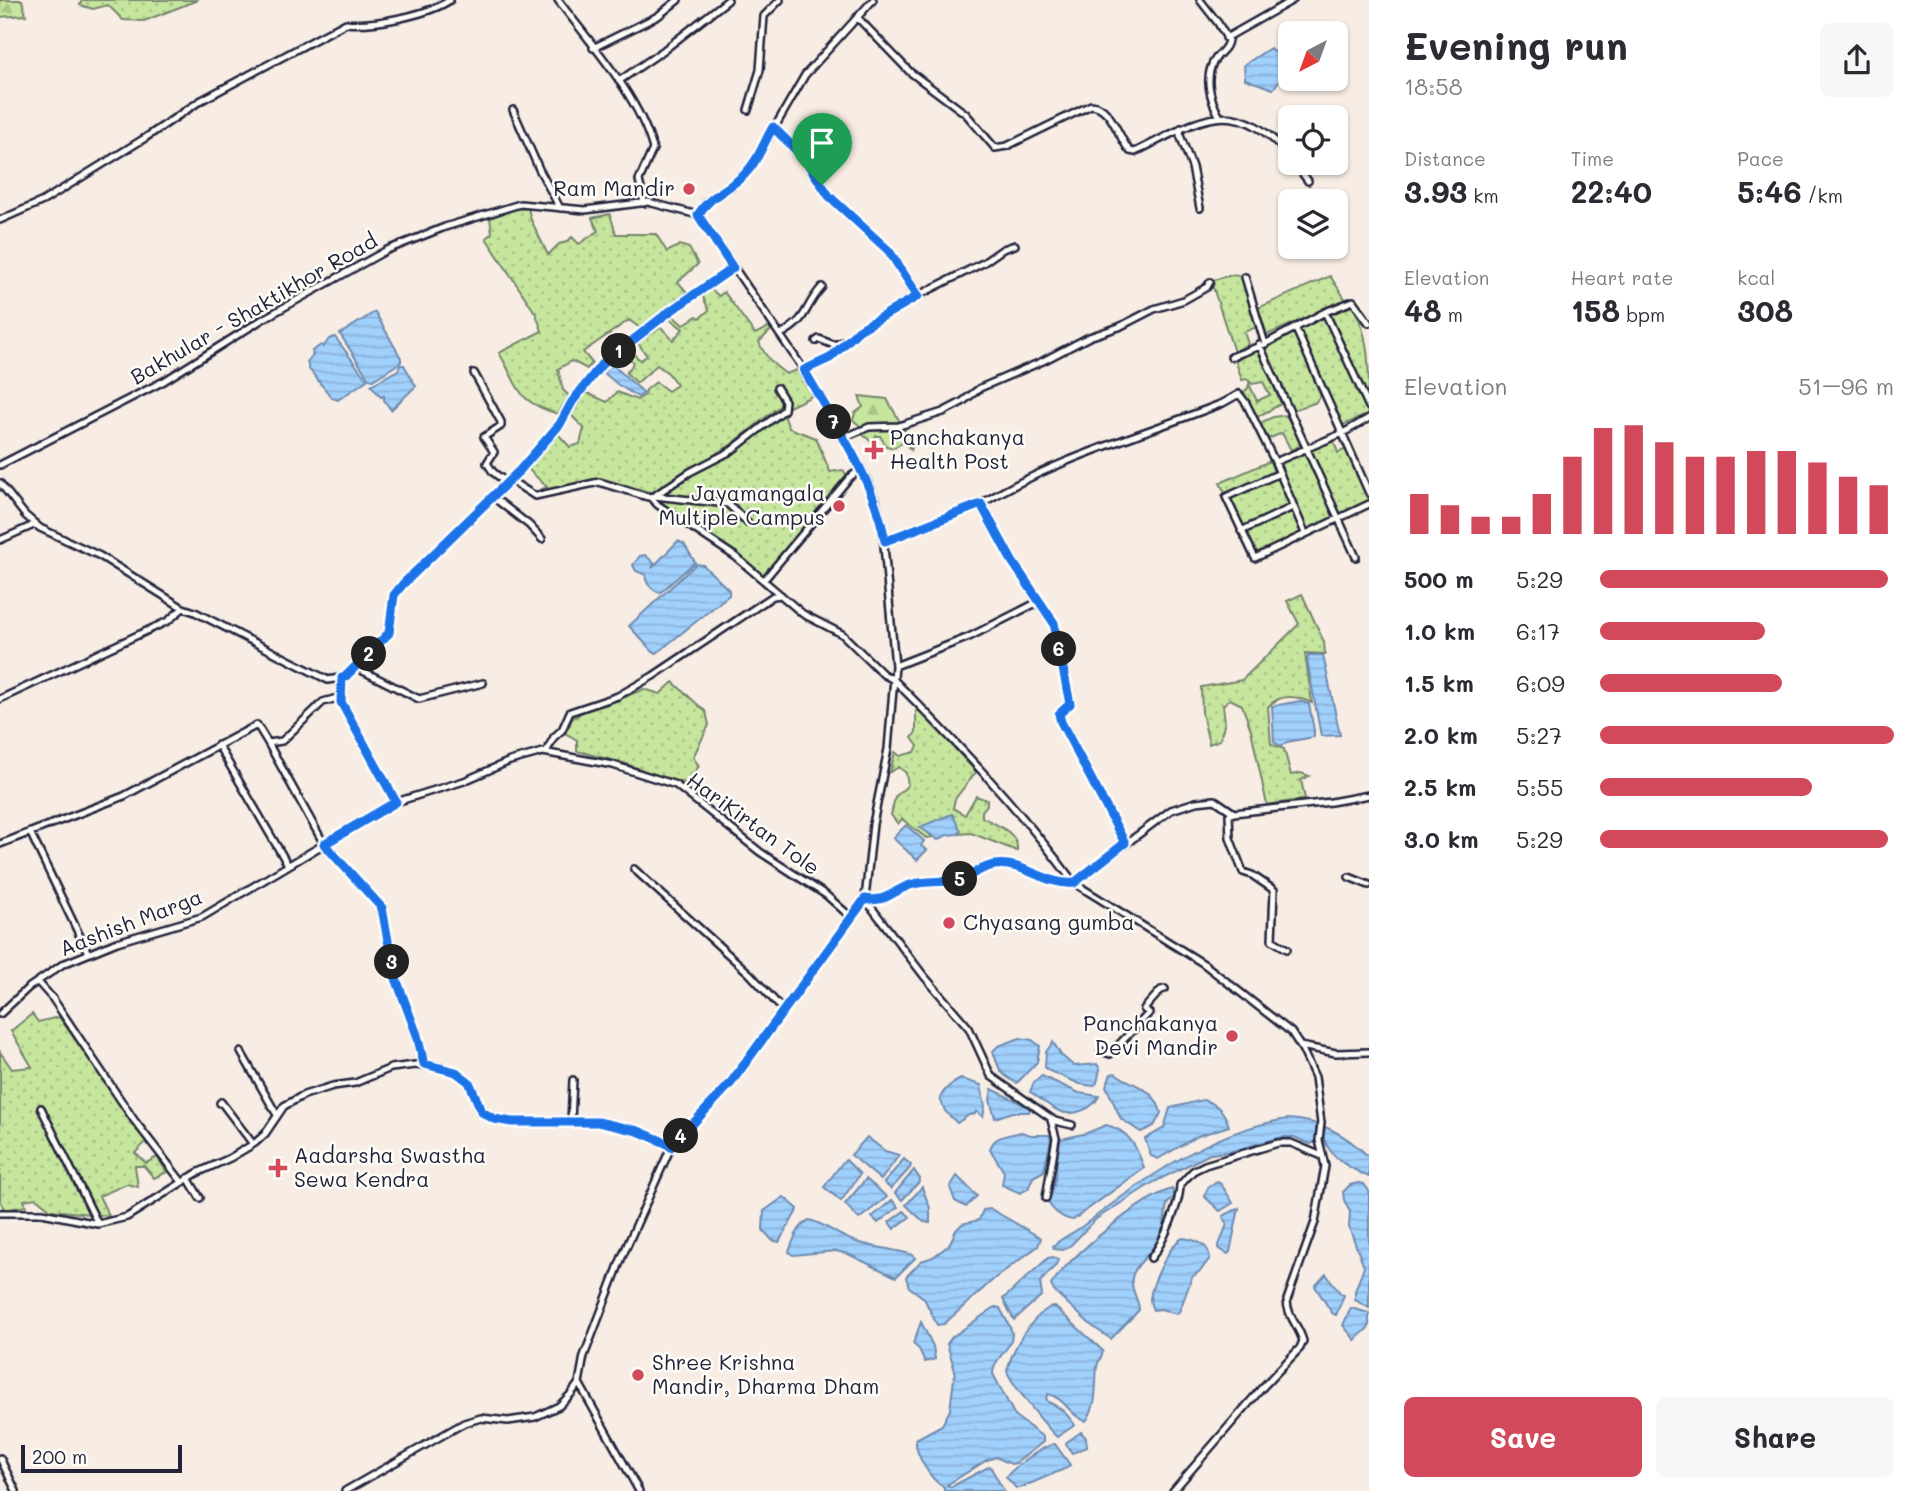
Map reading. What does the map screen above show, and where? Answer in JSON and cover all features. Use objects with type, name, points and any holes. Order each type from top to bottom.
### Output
[{"type":"street","points":[[0,220],[43,201],[200,101],[346,23],[359,24],[400,17],[440,7],[450,0]]},
{"type":"street","points":[[558,0],[619,81],[650,136],[653,149],[639,180],[644,203]]},
{"type":"street","points":[[593,48],[658,16],[678,0]]},
{"type":"street","points":[[619,81],[728,0]]},
{"type":"street","points":[[748,110],[760,70],[764,16],[780,0]]},
{"type":"street","points":[[345,1491],[464,1423],[481,1418],[508,1421],[535,1417],[559,1406],[579,1383],[584,1356],[617,1269],[639,1214],[671,1147],[730,1084],[865,899],[873,824],[888,749],[895,666],[885,541],[876,501],[862,469],[804,370],[698,215],[711,197],[725,190],[746,173],[759,157],[766,139],[805,75],[873,0]]},
{"type":"street","points":[[1200,0],[1228,44],[1214,61],[1209,76],[1209,89],[1220,117]]},
{"type":"street","points":[[1226,38],[1293,0]]},
{"type":"street","points":[[857,17],[917,78],[966,114],[995,148],[1007,146],[1091,105],[1097,105],[1105,111],[1130,151],[1135,152],[1181,128],[1220,117],[1248,121],[1278,144]]},
{"type":"street","points":[[513,110],[560,208]]},
{"type":"street","points":[[773,127],[804,158],[829,196],[889,251],[918,296]]},
{"type":"street","points":[[1181,128],[1180,135],[1192,167],[1200,208]]},
{"type":"street","points":[[1304,175],[1308,181]]},
{"type":"street","name":"Bakhular - Shaktikhor Road","points":[[0,465],[164,381],[263,318],[387,250],[445,227],[520,204],[585,210],[644,203],[672,207],[698,215]]},
{"type":"street","points":[[804,370],[830,358],[859,330],[983,263],[1003,249],[1015,245]]},
{"type":"street","points":[[0,483],[36,524],[100,556],[183,608],[328,680],[342,678],[389,633],[394,595],[403,584],[508,481],[560,424],[579,391],[601,365],[669,312],[733,268]]},
{"type":"street","points":[[1245,277],[1262,344],[1356,557]]},
{"type":"street","points":[[843,438],[869,426],[900,426],[943,412],[980,388],[1043,361],[1089,337],[1184,300],[1207,287],[1210,282]]},
{"type":"street","points":[[781,334],[796,326],[803,318],[813,297],[822,287]]},
{"type":"street","points":[[1231,357],[1353,301],[1369,323]]},
{"type":"street","points":[[1325,312],[1369,407]]},
{"type":"street","points":[[1294,327],[1369,493]]},
{"type":"street","points":[[816,341],[819,339],[834,345],[846,341]]},
{"type":"street","points":[[474,373],[501,422],[501,426],[484,438],[494,452],[487,463],[508,481],[535,496],[600,482],[652,496],[728,503],[747,522]]},
{"type":"street","points":[[652,496],[731,451],[784,410],[785,401],[777,388]]},
{"type":"street","points":[[885,541],[981,504],[1015,483],[1091,451],[1223,403],[1239,394],[1275,462],[1305,533]]},
{"type":"street","points":[[1275,462],[1343,433],[1369,418]]},
{"type":"street","points":[[764,580],[850,477],[862,469]]},
{"type":"street","points":[[1280,473],[1226,497],[1255,558],[1369,504]]},
{"type":"street","points":[[493,496],[529,524],[542,539]]},
{"type":"street","points":[[652,496],[658,505],[736,557],[803,614],[842,634],[883,674],[894,680],[980,768],[1074,883],[1204,964],[1291,1032],[1300,1046],[1315,1077],[1321,1123],[1319,1140],[1325,1166],[1315,1222],[1287,1300],[1287,1311],[1303,1341],[1172,1491]]},
{"type":"street","points":[[981,504],[1012,561],[1054,623],[1070,704],[1059,714],[1061,722],[1125,843]]},
{"type":"street","points":[[1241,531],[1293,507]]},
{"type":"street","points":[[0,540],[36,524]]},
{"type":"street","points":[[546,752],[554,737],[562,730],[570,712],[618,696],[773,596],[782,595]]},
{"type":"street","points":[[895,666],[969,637],[1038,602]]},
{"type":"street","points":[[0,699],[168,621],[183,608]]},
{"type":"street","points":[[355,667],[419,699],[483,683]]},
{"type":"street","points":[[342,678],[341,702],[396,802]]},
{"type":"street","points":[[268,743],[282,741],[323,702],[341,697]]},
{"type":"street","points":[[0,844],[124,796],[257,725],[324,844],[382,908],[394,973],[417,1035],[424,1064]]},
{"type":"street","points":[[218,745],[288,865]]},
{"type":"street","name":"Aashish Marga","points":[[0,1014],[27,988],[63,964],[88,953],[202,917],[396,802],[464,781],[510,761],[546,752]]},
{"type":"street","name":"HariKirtan Tole","points":[[546,752],[613,765],[676,785],[760,852],[826,895],[852,918]]},
{"type":"street","points":[[1287,949],[1272,940],[1273,890],[1243,872],[1230,838],[1229,816],[1234,813],[1369,795]]},
{"type":"street","points":[[865,899],[878,901],[909,885],[928,881],[962,879],[991,865],[1021,868],[1054,880],[1074,883],[1171,810],[1196,802],[1215,800],[1234,813]]},
{"type":"street","points":[[30,832],[88,953]]},
{"type":"street","points":[[634,869],[750,974],[784,1011]]},
{"type":"street","points":[[1349,877],[1369,885]]},
{"type":"street","points":[[865,899],[924,976],[969,1028],[991,1076],[1063,1125],[1072,1125]]},
{"type":"street","points":[[38,982],[53,999],[135,1120],[182,1182]]},
{"type":"street","points":[[1101,1051],[1110,1054],[1149,1013],[1144,1009],[1165,989]]},
{"type":"street","points":[[1300,1046],[1336,1053],[1369,1052]]},
{"type":"street","points":[[241,1052],[277,1115]]},
{"type":"street","points":[[0,1206],[1,1213],[42,1213],[98,1224],[127,1217],[188,1178],[253,1144],[265,1134],[285,1106],[304,1095],[333,1086],[355,1083],[391,1068],[424,1064],[456,1072],[469,1082],[482,1112],[494,1119],[512,1122],[598,1122],[638,1131],[671,1147]]},
{"type":"street","points":[[571,1121],[573,1080]]},
{"type":"street","points":[[219,1103],[221,1102],[253,1144]]},
{"type":"street","points":[[41,1108],[98,1224]]},
{"type":"street","points":[[1046,1198],[1056,1139],[1050,1117]]},
{"type":"street","points":[[1151,1258],[1164,1240],[1180,1196],[1182,1181],[1194,1171],[1205,1165],[1278,1143],[1291,1143],[1322,1156]]},
{"type":"street","points":[[188,1178],[200,1198]]},
{"type":"street","points":[[579,1383],[639,1491]]},
{"type":"street","points":[[0,1458],[16,1491]]},
{"type":"street","points":[[0,1475],[9,1477]]},
{"type":"green space","points":[[0,0],[22,0],[26,15],[0,17]]},
{"type":"green space","points":[[82,0],[198,0],[144,21],[123,20],[108,5],[93,9],[80,5]]},
{"type":"green space","points":[[528,208],[548,255],[559,244],[572,237],[579,244],[598,231],[592,218],[610,214],[616,234],[656,234],[667,252],[680,245],[689,248],[698,264],[678,282],[687,292],[640,328],[629,320],[583,352],[592,363],[587,369],[572,361],[558,369],[563,390],[569,396],[558,414],[533,404],[526,398],[515,384],[499,353],[542,331],[536,314],[486,238],[492,233],[490,218],[510,210]]},
{"type":"green space","points":[[1230,275],[1242,276],[1257,327],[1244,332],[1248,344],[1234,352],[1211,281]]},
{"type":"green space","points":[[1330,276],[1346,300],[1267,335],[1258,308]]},
{"type":"green space","points":[[708,287],[719,296],[724,292],[755,334],[769,327],[771,330],[759,342],[764,351],[786,374],[797,370],[812,396],[789,407],[784,415],[789,428],[816,438],[830,472],[843,470],[847,475],[764,577],[740,557],[659,504],[654,498],[729,506],[746,524],[749,523],[734,501],[659,495],[760,433],[782,411],[788,400],[780,385],[775,386],[781,405],[732,444],[653,493],[600,478],[535,492],[547,487],[528,469],[558,434],[570,447],[580,444],[584,428],[571,415],[585,392],[607,402],[617,392],[637,400],[656,382],[668,391],[677,385],[668,373],[657,365],[637,383],[626,373],[633,362],[624,353],[628,349],[640,360],[647,356],[638,343],[661,327],[673,340],[683,329],[670,319],[673,316],[683,325],[697,316],[700,318],[709,310],[702,295]]},
{"type":"green space","points":[[1352,305],[1365,338],[1369,400],[1331,315]]},
{"type":"green space","points":[[1325,318],[1369,414],[1343,425],[1297,328]]},
{"type":"green space","points":[[1293,331],[1322,393],[1315,403],[1292,410],[1263,346]]},
{"type":"green space","points":[[1258,347],[1281,404],[1255,418],[1244,392],[1249,384],[1257,401],[1270,395],[1263,382],[1252,384],[1247,379],[1242,380],[1235,359]]},
{"type":"green space","points":[[859,396],[887,399],[913,445],[911,450],[904,442],[893,448],[886,446],[880,436],[876,436],[872,442],[863,435],[859,425],[853,420],[855,413],[863,407]]},
{"type":"green space","points":[[1286,415],[1302,445],[1291,450],[1282,433],[1268,439],[1258,424]]},
{"type":"green space","points":[[1333,439],[1338,453],[1346,449],[1369,499],[1340,514],[1310,449]]},
{"type":"green space","points":[[1305,452],[1335,517],[1307,530],[1277,463]]},
{"type":"green space","points":[[1270,461],[1274,473],[1226,495],[1220,483]]},
{"type":"green space","points":[[1280,475],[1291,506],[1241,528],[1227,498]]},
{"type":"green space","points":[[1291,510],[1303,532],[1255,555],[1243,532]]},
{"type":"green space","points":[[1302,594],[1324,642],[1325,654],[1305,653],[1312,703],[1289,697],[1278,699],[1268,707],[1271,744],[1284,749],[1291,775],[1301,773],[1309,776],[1301,780],[1305,799],[1267,805],[1251,730],[1242,705],[1230,699],[1223,705],[1225,722],[1220,740],[1209,744],[1202,713],[1201,687],[1242,680],[1299,624],[1287,601]]},
{"type":"green space","points":[[673,682],[706,712],[709,725],[693,757],[699,766],[686,783],[674,782],[624,763],[577,751],[577,740],[565,733],[572,719],[584,711],[644,689],[660,694]]},
{"type":"green space","points":[[916,711],[921,711],[976,772],[955,799],[953,808],[965,815],[976,796],[987,800],[982,817],[1010,834],[1017,844],[1017,851],[971,833],[958,834],[960,831],[952,814],[921,827],[933,837],[926,838],[902,819],[898,824],[891,815],[895,797],[908,785],[906,773],[899,767],[890,772],[895,752],[900,756],[915,752],[918,746],[912,738],[916,732]]},
{"type":"green space","points":[[32,1014],[38,1022],[59,1017],[148,1140],[135,1153],[146,1163],[157,1157],[167,1172],[154,1178],[144,1166],[135,1166],[138,1187],[127,1184],[99,1196],[109,1216],[51,1210],[36,1198],[24,1200],[26,1206],[4,1210],[0,1199],[0,1052],[12,1069],[32,1067],[11,1031]]},
{"type":"water","points":[[1270,48],[1278,55],[1278,82],[1273,89],[1245,79],[1244,65]]},
{"type":"water","points":[[375,312],[401,362],[373,380],[369,379],[340,334]]},
{"type":"water","points":[[335,337],[367,380],[338,400],[332,398],[309,369],[307,362],[313,355],[312,351],[321,345],[323,347],[329,339]]},
{"type":"water","points":[[400,365],[404,365],[416,386],[391,410],[384,396],[381,397],[371,385],[398,370]]},
{"type":"water","points":[[608,366],[614,366],[644,393],[638,397],[617,384],[603,372]]},
{"type":"water","points":[[678,541],[684,544],[695,562],[660,593],[650,586],[646,575],[636,571],[633,565],[640,556],[645,555],[654,563],[652,568]]},
{"type":"water","points":[[696,564],[703,565],[729,590],[729,595],[657,653],[653,652],[629,626]]},
{"type":"water","points":[[1308,655],[1323,655],[1340,735],[1321,736]]},
{"type":"water","points":[[1300,701],[1309,704],[1314,737],[1287,742],[1281,746],[1274,742],[1272,706]]},
{"type":"water","points":[[952,814],[961,831],[958,834],[947,835],[938,840],[920,827]]},
{"type":"water","points":[[906,825],[924,841],[921,846],[927,850],[917,860],[893,838]]},
{"type":"water","points":[[1020,1038],[1032,1040],[1040,1046],[1037,1062],[1017,1083],[1001,1070],[993,1051],[998,1046]]},
{"type":"water","points":[[1053,1042],[1061,1055],[1074,1066],[1097,1064],[1100,1069],[1097,1083],[1093,1086],[1080,1084],[1049,1071],[1045,1067],[1046,1052]]},
{"type":"water","points":[[1115,1073],[1143,1088],[1154,1098],[1161,1113],[1154,1126],[1141,1132],[1121,1119],[1106,1086],[1111,1074]]},
{"type":"water","points":[[1042,1076],[1079,1093],[1099,1096],[1092,1105],[1082,1111],[1064,1113],[1030,1092],[1034,1082]]},
{"type":"water","points":[[961,1079],[981,1085],[985,1107],[983,1117],[976,1111],[957,1123],[945,1111],[940,1098],[949,1087]]},
{"type":"water","points":[[992,1089],[1030,1108],[1029,1112],[1013,1112],[995,1118],[990,1100]]},
{"type":"water","points":[[1203,1100],[1220,1109],[1229,1126],[1198,1136],[1158,1159],[1151,1156],[1145,1139],[1164,1128],[1170,1108]]},
{"type":"water","points":[[1287,1119],[1321,1125],[1351,1142],[1369,1157],[1369,1177],[1336,1157],[1324,1139],[1317,1137],[1314,1143],[1310,1144],[1294,1137],[1282,1137],[1229,1152],[1210,1154],[1154,1182],[1096,1219],[1063,1250],[1054,1249],[1053,1246],[1061,1240],[1179,1159],[1231,1134]]},
{"type":"water","points":[[1106,1125],[1121,1131],[1131,1140],[1144,1168],[1073,1220],[1065,1218],[1055,1211],[1048,1201],[1054,1186],[1061,1139]]},
{"type":"water","points":[[1021,1132],[1049,1135],[1051,1140],[1044,1171],[1033,1177],[1028,1189],[1020,1193],[1002,1185],[1004,1172],[990,1149],[998,1139]]},
{"type":"water","points":[[867,1137],[885,1151],[899,1155],[881,1180],[851,1155]]},
{"type":"water","points":[[904,1159],[911,1165],[910,1168],[891,1189],[884,1183]]},
{"type":"water","points":[[846,1160],[860,1174],[841,1201],[824,1187]]},
{"type":"water","points":[[914,1170],[919,1182],[902,1200],[895,1193]]},
{"type":"water","points":[[957,1176],[977,1196],[966,1207],[955,1201],[950,1187]]},
{"type":"water","points":[[866,1179],[887,1197],[859,1219],[845,1204]]},
{"type":"water","points":[[1217,1182],[1233,1203],[1220,1211],[1204,1196],[1209,1186]]},
{"type":"water","points":[[1364,1184],[1369,1191],[1369,1308],[1355,1300],[1355,1291],[1364,1267],[1349,1227],[1350,1212],[1343,1192],[1350,1185]]},
{"type":"water","points":[[922,1187],[930,1208],[930,1223],[924,1222],[906,1205]]},
{"type":"water","points":[[1172,1189],[1175,1196],[1167,1204],[1161,1235],[1133,1273],[1132,1287],[1139,1310],[1111,1339],[1092,1326],[1054,1291],[1051,1285],[1073,1259],[1106,1230],[1142,1204]]},
{"type":"water","points":[[784,1197],[798,1209],[779,1242],[772,1240],[763,1230],[764,1211]]},
{"type":"water","points":[[892,1200],[898,1207],[878,1223],[872,1217]]},
{"type":"water","points":[[1239,1208],[1228,1254],[1218,1248],[1227,1224],[1223,1216]]},
{"type":"water","points":[[991,1209],[1041,1238],[1038,1246],[995,1278],[944,1324],[937,1325],[924,1298],[909,1287],[906,1277],[921,1261],[933,1257],[949,1245],[962,1224],[979,1220],[983,1210]]},
{"type":"water","points":[[904,1211],[910,1217],[894,1229],[889,1222]]},
{"type":"water","points":[[809,1220],[854,1241],[906,1253],[915,1258],[896,1277],[836,1251],[793,1255],[789,1252],[794,1239]]},
{"type":"water","points":[[1183,1238],[1204,1246],[1210,1258],[1192,1277],[1177,1314],[1161,1309],[1153,1310],[1150,1299],[1157,1275],[1172,1248]]},
{"type":"water","points":[[1048,1258],[1058,1259],[1056,1265],[1040,1282],[1042,1295],[1014,1320],[1003,1299]]},
{"type":"water","points":[[1326,1274],[1344,1295],[1336,1315],[1315,1286]]},
{"type":"water","points":[[995,1307],[1000,1308],[1012,1334],[993,1374],[1015,1416],[1043,1437],[1043,1442],[1016,1463],[1011,1464],[996,1457],[947,1485],[951,1487],[990,1466],[1004,1491],[944,1491],[944,1487],[924,1466],[916,1439],[942,1425],[950,1410],[955,1371],[947,1344],[952,1337]]},
{"type":"water","points":[[1050,1307],[1055,1307],[1103,1351],[1097,1367],[1094,1402],[1086,1421],[1076,1416],[1059,1399],[1048,1394],[1048,1402],[1063,1411],[1075,1425],[1057,1437],[1022,1395],[1007,1371],[1023,1335],[1035,1319]]},
{"type":"water","points":[[1351,1308],[1369,1313],[1369,1327],[1355,1340],[1343,1325]]},
{"type":"water","points":[[921,1322],[933,1346],[935,1359],[925,1362],[919,1349],[913,1344]]},
{"type":"water","points":[[1081,1432],[1086,1438],[1087,1447],[1072,1453],[1066,1444]]},
{"type":"water","points":[[1055,1444],[1070,1465],[1067,1468],[1020,1488],[1016,1488],[1006,1477],[1029,1457]]},
{"type":"place","name":"Ram Mandir","points":[[689,189]]},
{"type":"place","name":"Panchakanya Health Post","points":[[874,450]]},
{"type":"place","name":"Jayamangala Multiple Campus","points":[[839,506]]},
{"type":"place","name":"Chyasang gumba","points":[[949,923]]},
{"type":"place","name":"Panchakanya Devi Mandir","points":[[1232,1036]]},
{"type":"place","name":"Aadarsha Swastha Sewa Kendra","points":[[278,1168]]},
{"type":"place","name":"Shree Krishna Mandir, Dharma Dham","points":[[638,1375]]},
{"type":"route","points":[[773,127],[804,158],[822,185],[845,212],[889,251],[918,296],[859,330],[830,358],[804,370],[862,469],[876,501],[885,541],[981,504],[1012,561],[1054,623],[1070,704],[1059,714],[1061,722],[1125,843],[1074,883],[1054,880],[1003,864],[991,865],[962,879],[909,885],[878,901],[865,899],[730,1084],[671,1147],[638,1131],[598,1122],[512,1122],[494,1119],[482,1112],[469,1082],[456,1072],[424,1064],[417,1035],[394,973],[382,908],[324,844],[396,802],[341,702],[342,678],[389,633],[394,595],[403,584],[520,470],[560,424],[586,381],[601,365],[669,312],[733,268],[698,215],[711,197],[732,186],[746,173],[759,157],[773,127]]}]
